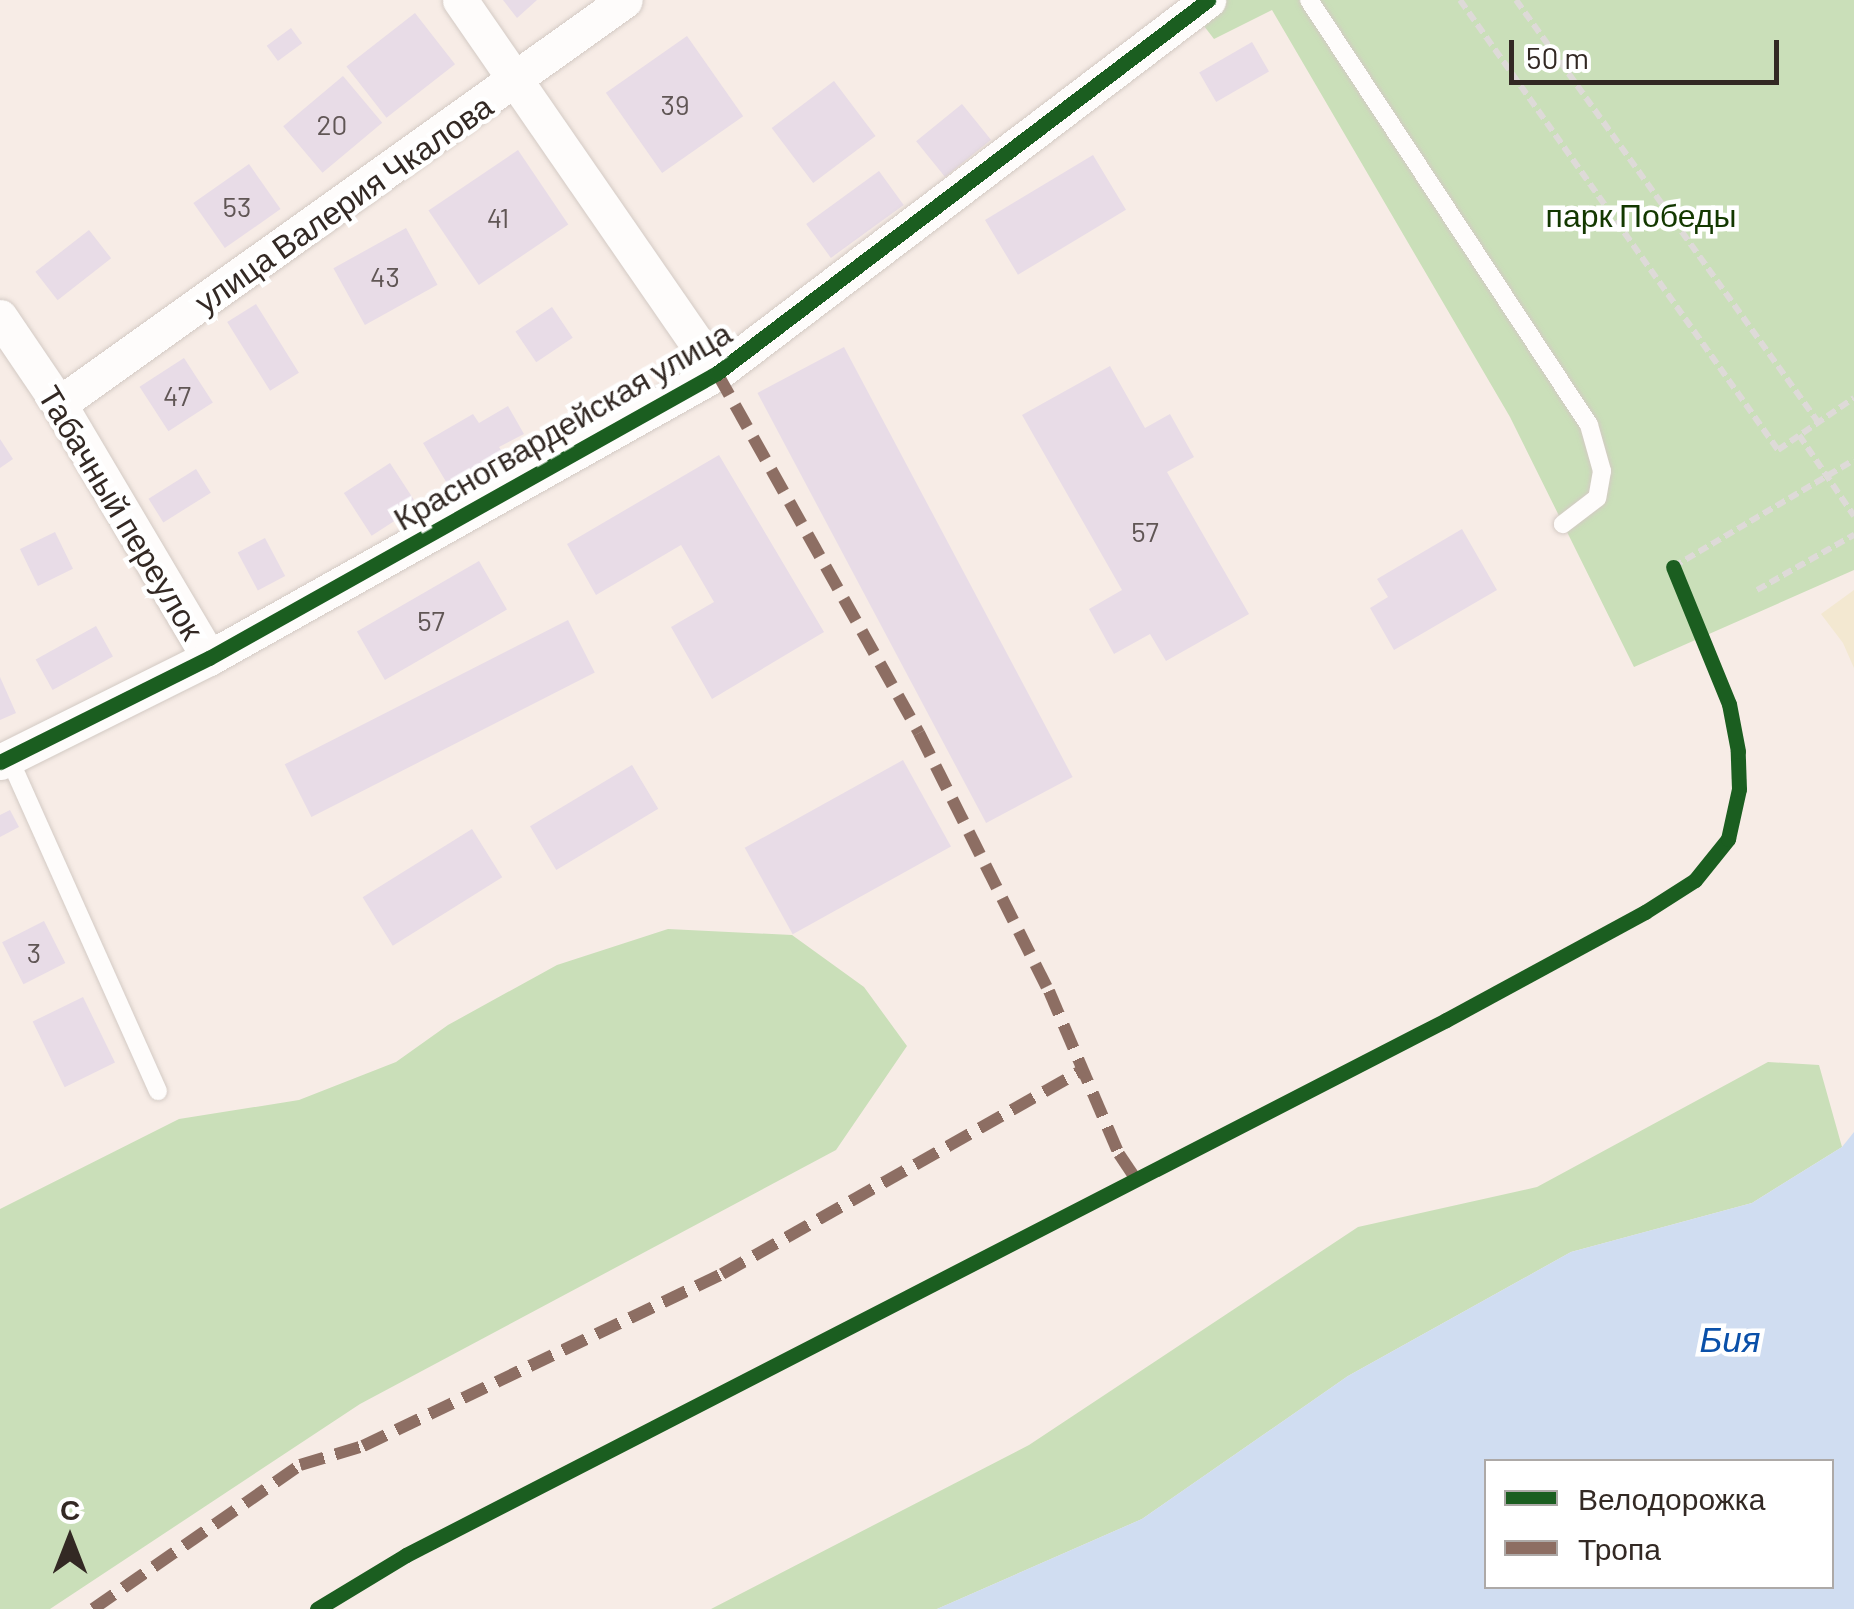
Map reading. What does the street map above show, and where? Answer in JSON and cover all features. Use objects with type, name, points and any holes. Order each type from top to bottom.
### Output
[{"type":"street","points":[[460,0],[717,373]]},
{"type":"street","name":"улица Валерия Чкалова","points":[[59,404],[624,0]]},
{"type":"street","name":"Красногвардейская улица","points":[[4,760],[209,658],[717,373],[1208,0]]},
{"type":"street","name":"Табачный переулок","points":[[0,317],[59,404],[209,658]]},
{"type":"lane","points":[[1309,0],[1589,425],[1602,471],[1596,498],[1563,524]]},
{"type":"lane","points":[[4,760],[158,1090]]},
{"type":"path","points":[[1460,0],[1778,450],[1854,398]]},
{"type":"path","points":[[1516,0],[1818,422]]},
{"type":"path","points":[[1799,436],[1854,516]]},
{"type":"path","points":[[1673,567],[1854,460]]},
{"type":"path","points":[[1757,590],[1854,534]]},
{"type":"green space","name":"парк Победы","points":[[1184,0],[1854,0],[1854,570],[1634,667],[1510,417],[1272,10],[1214,39]]},
{"type":"green space","points":[[668,929],[792,935],[864,987],[907,1046],[836,1150],[360,1404],[50,1609],[0,1609],[0,1209],[179,1119],[299,1100],[396,1062],[448,1025],[557,965]]},
{"type":"green space","points":[[1768,1062],[1819,1065],[1842,1147],[1752,1203],[1571,1252],[1348,1376],[1142,1519],[937,1609],[711,1609],[1029,1445],[1358,1227],[1537,1187]]},
{"type":"sand","points":[[1854,590],[1854,668],[1843,643],[1821,614]]},
{"type":"water","name":"Бия","points":[[1854,1132],[1854,1609],[937,1609],[1142,1519],[1348,1376],[1571,1252],[1752,1203],[1842,1147]]},
{"type":"building","points":[[503,0],[537,0],[517,18]]},
{"type":"building","points":[[415,13],[455,64],[386,118],[346,67]]},
{"type":"building","points":[[291,28],[302,43],[278,61],[267,46]]},
{"type":"building","points":[[687,36],[743,116],[662,173],[606,93]]},
{"type":"building","points":[[1252,42],[1269,71],[1216,102],[1199,72]]},
{"type":"building","points":[[343,76],[382,123],[322,173],[283,126]]},
{"type":"building","points":[[834,81],[876,136],[813,183],[772,128]]},
{"type":"building","points":[[962,104],[991,140],[945,177],[916,141]]},
{"type":"building","points":[[518,150],[568,225],[479,285],[428,210]]},
{"type":"building","points":[[1093,155],[1126,210],[1018,275],[985,220]]},
{"type":"building","points":[[249,164],[281,209],[225,248],[193,203]]},
{"type":"building","points":[[879,171],[904,205],[831,258],[806,224]]},
{"type":"building","points":[[406,228],[438,285],[365,325],[333,268]]},
{"type":"building","points":[[89,230],[111,258],[58,300],[35,272]]},
{"type":"building","points":[[256,304],[299,373],[270,391],[227,322]]},
{"type":"building","points":[[552,307],[573,338],[536,362],[516,332]]},
{"type":"building","points":[[844,347],[1073,777],[986,823],[757,393]]},
{"type":"building","points":[[184,358],[213,402],[168,431],[140,387]]},
{"type":"building","points":[[1110,366],[1145,428],[1170,414],[1194,457],[1167,472],[1249,614],[1166,661],[1150,634],[1114,654],[1089,609],[1122,590],[1022,415]]},
{"type":"building","points":[[508,406],[524,434],[499,447],[503,453],[448,485],[423,443],[473,414],[479,423]]},
{"type":"building","points":[[0,439],[13,459],[0,468]]},
{"type":"building","points":[[719,455],[824,632],[712,699],[671,627],[714,602],[681,545],[596,595],[567,544]]},
{"type":"building","points":[[390,463],[418,506],[372,536],[344,493]]},
{"type":"building","points":[[196,469],[211,493],[163,522],[149,499]]},
{"type":"building","points":[[1462,529],[1497,590],[1394,650],[1370,608],[1388,597],[1377,579]]},
{"type":"building","points":[[55,532],[73,569],[38,586],[20,549]]},
{"type":"building","points":[[265,538],[285,576],[258,591],[238,553]]},
{"type":"building","points":[[479,561],[507,609],[385,680],[357,632]]},
{"type":"building","points":[[568,620],[595,673],[311,817],[285,764]]},
{"type":"building","points":[[96,626],[113,657],[53,690],[36,659]]},
{"type":"building","points":[[0,677],[16,713],[0,720]]},
{"type":"building","points":[[903,760],[951,847],[793,934],[745,848]]},
{"type":"building","points":[[632,765],[658,809],[556,870],[530,826]]},
{"type":"building","points":[[10,810],[19,827],[0,837],[0,815]]},
{"type":"building","points":[[472,829],[502,877],[393,946],[363,897]]},
{"type":"building","points":[[44,921],[65,963],[23,984],[2,942]]},
{"type":"building","points":[[83,997],[115,1063],[65,1087],[33,1022]]},
{"type":"marked path","points":[[717,373],[919,733],[1049,991],[1119,1154],[1135,1178]]},
{"type":"marked path","points":[[93,1609],[300,1465],[363,1446],[722,1274],[1083,1070]]},
{"type":"cycle path","points":[[0,762],[209,658],[717,373],[1208,0]]},
{"type":"cycle path","points":[[317,1609],[406,1555],[1446,1020],[1645,912],[1695,880],[1728,839],[1739,789],[1738,751],[1729,704],[1673,567]]}]
